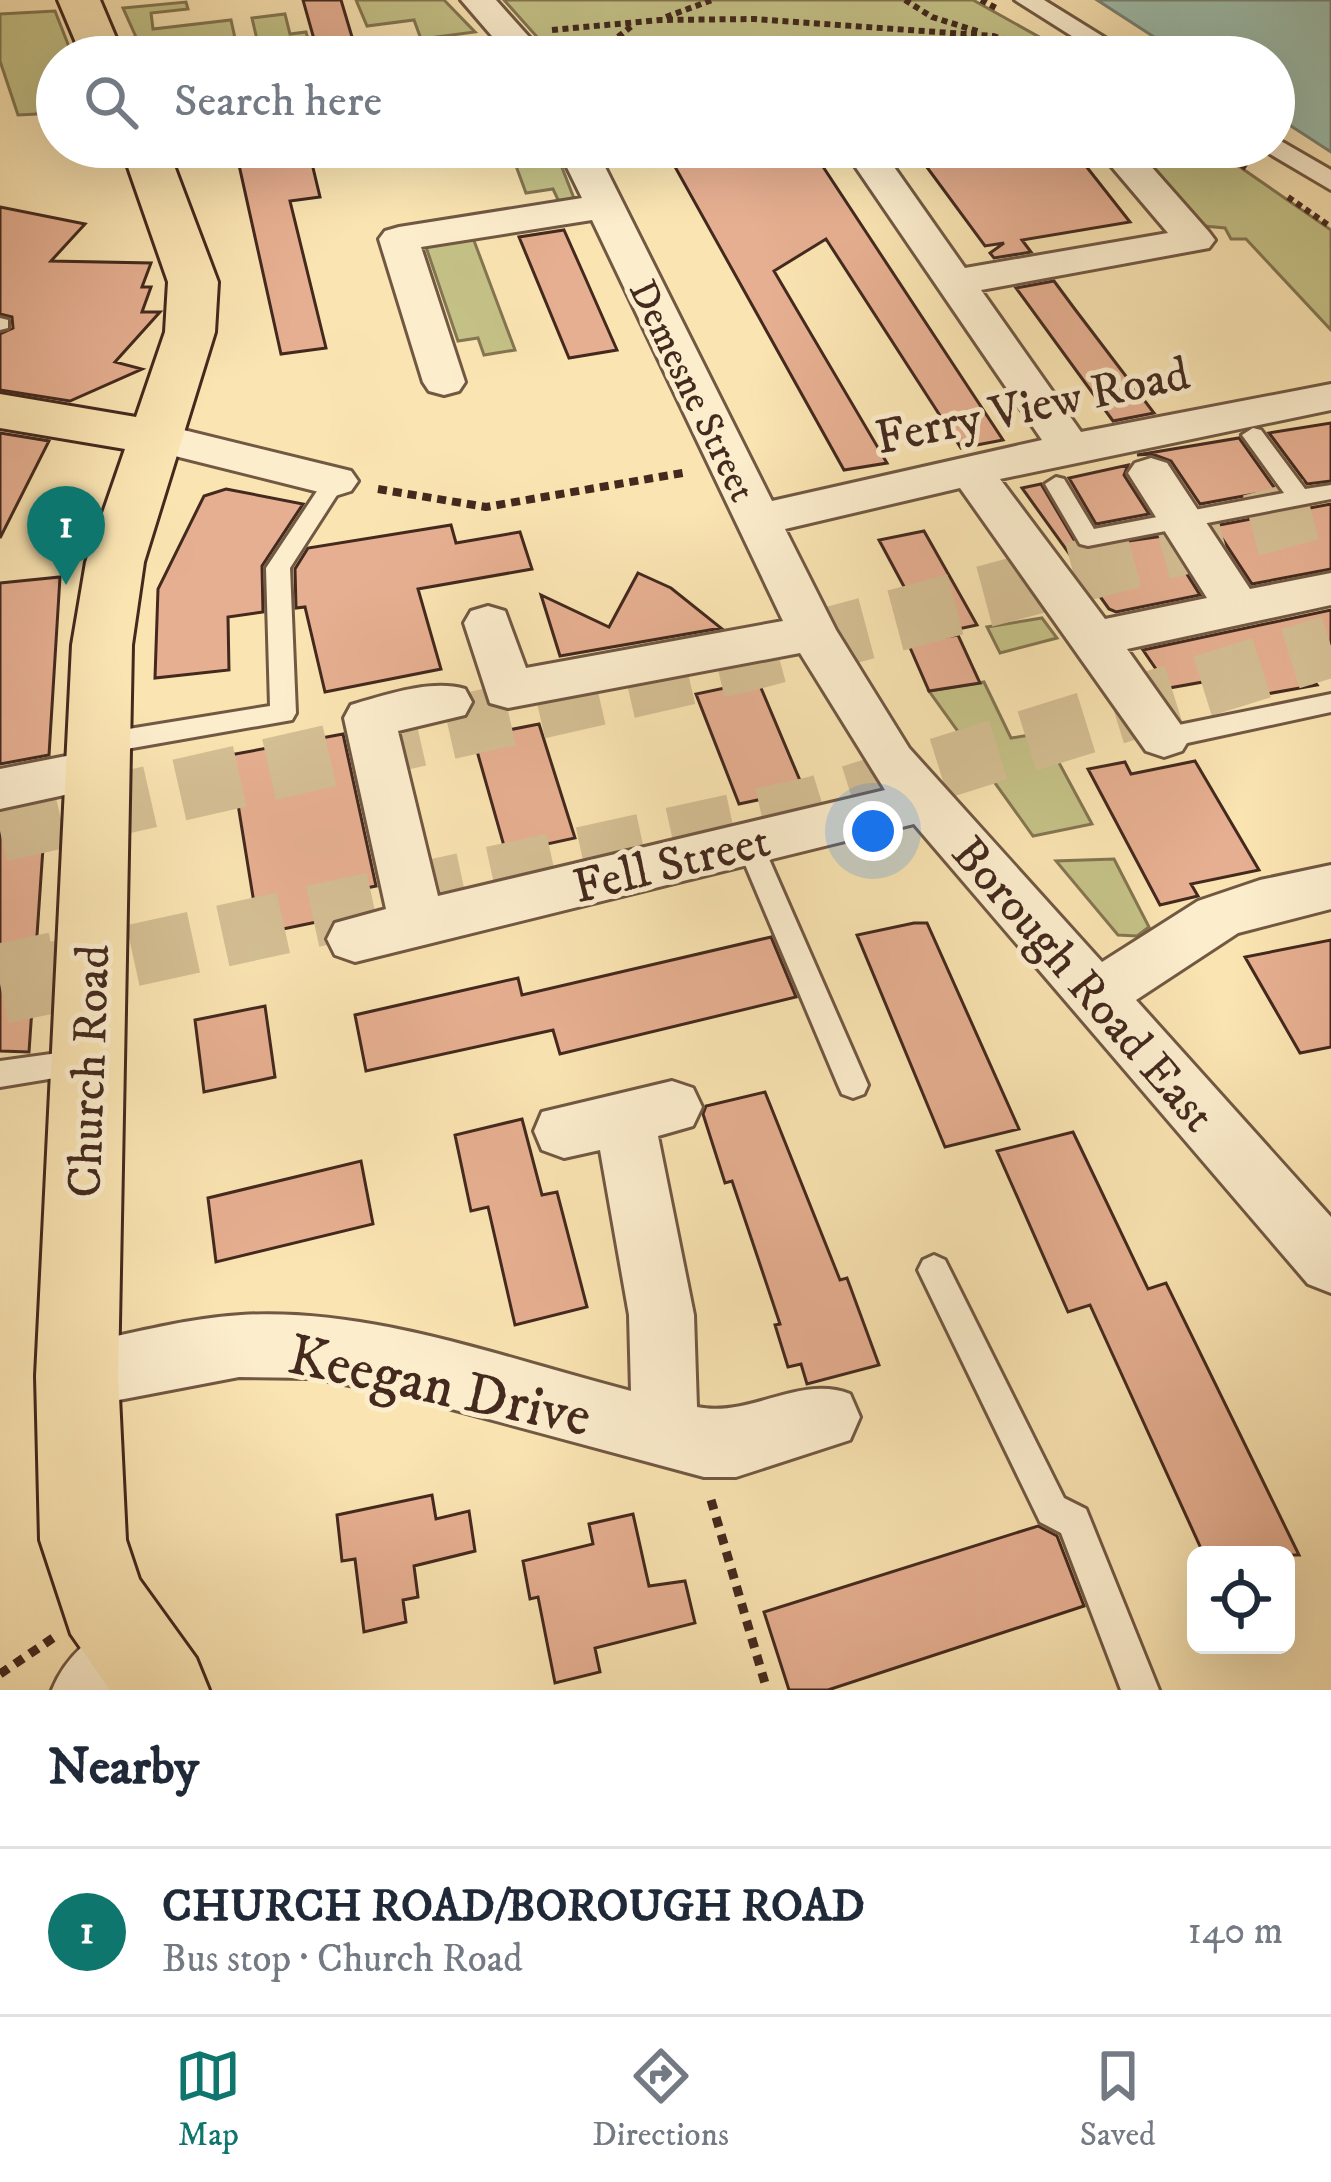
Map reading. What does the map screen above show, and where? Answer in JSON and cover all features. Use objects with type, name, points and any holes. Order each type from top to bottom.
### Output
[{"type":"main road","points":[[79,0],[94,36]]},
{"type":"main road","name":"Church Road","points":[[129,1677],[83,1540],[77,1376],[102,645],[115,562],[186,351],[193,282],[152,168]]},
{"type":"main road","points":[[0,411],[155,437]]},
{"type":"street","points":[[478,0],[512,36]]},
{"type":"street","points":[[1027,0],[1088,36]]},
{"type":"street","points":[[1295,159],[1331,182]]},
{"type":"street","name":"Demesne Street","points":[[586,168],[812,632]]},
{"type":"street","points":[[877,168],[957,282],[1063,466]]},
{"type":"street","points":[[957,282],[1195,240],[1132,168]]},
{"type":"street","points":[[444,382],[399,239],[604,206]]},
{"type":"street","name":"Ferry View Road","points":[[757,520],[972,473],[1063,466],[1331,397]]},
{"type":"street","points":[[155,437],[335,481]]},
{"type":"street","points":[[972,473],[1164,737]]},
{"type":"street","points":[[1151,473],[1238,608]]},
{"type":"street","points":[[1094,638],[1331,589]]},
{"type":"street","points":[[488,622],[508,690],[812,632]]},
{"type":"street","name":"Borough Road East","points":[[812,632],[891,762],[1331,1263]]},
{"type":"street","points":[[417,924],[369,718],[447,702]]},
{"type":"street","points":[[0,789],[97,757]]},
{"type":"street","name":"Fell Street","points":[[356,939],[924,801]]},
{"type":"street","points":[[1098,994],[1218,917],[1331,887]]},
{"type":"street","name":"Keegan Drive","points":[[620,1119],[665,1337],[665,1402],[677,1437]]},
{"type":"street","name":"Keegan Drive","points":[[77,1376],[239,1346],[313,1347],[396,1363],[677,1437],[736,1443],[826,1417]]},
{"type":"lane","points":[[1253,435],[1300,498]]},
{"type":"lane","points":[[1063,466],[1088,538],[1331,493]]},
{"type":"lane","points":[[97,757],[283,713],[278,568],[335,481]]},
{"type":"lane","points":[[1164,737],[1331,704]]},
{"type":"lane","points":[[749,843],[853,1085]]},
{"type":"lane","points":[[0,1074],[86,1062]]},
{"type":"lane","points":[[934,1270],[1052,1510],[1074,1521],[1140,1690]]},
{"type":"path","points":[[507,29],[634,25],[712,0]]},
{"type":"path","points":[[904,0],[932,16],[993,36]]},
{"type":"path","points":[[659,20],[785,20],[993,36]]},
{"type":"path","points":[[620,36],[634,25]]},
{"type":"path","points":[[335,481],[486,507],[730,464]]},
{"type":"path","points":[[677,1437],[767,1690]]},
{"type":"shaded area","points":[[356,0],[444,0],[475,32],[420,36],[414,20],[367,26]]},
{"type":"shaded area","points":[[504,0],[973,0],[1037,36],[536,36]]},
{"type":"shaded area","points":[[1097,0],[1331,0],[1331,152],[1295,129],[1295,36],[1153,36]]},
{"type":"shaded area","points":[[186,2],[188,9],[151,13],[153,29],[231,20],[234,36],[136,36],[123,8]]},
{"type":"shaded area","points":[[55,11],[65,36],[36,36],[36,114],[18,115],[0,61],[0,14]]},
{"type":"shaded area","points":[[285,14],[290,34],[306,32],[307,36],[256,36],[252,18]]},
{"type":"shaded area","points":[[517,168],[562,168],[575,201],[560,204],[553,189],[526,193]]},
{"type":"shaded area","points":[[1146,168],[1241,168],[1331,230],[1331,330],[1246,239],[1231,239],[1225,228],[1193,225]]},
{"type":"shaded area","points":[[473,238],[515,350],[484,355],[478,338],[458,341],[425,244]]},
{"type":"shaded area","points":[[1042,618],[1057,638],[1000,653],[987,627]]},
{"type":"shaded area","points":[[984,682],[1011,738],[1043,733],[1092,824],[1033,836],[929,691]]},
{"type":"shaded area","points":[[1114,859],[1149,927],[1137,936],[1118,935],[1056,861]]},
{"type":"building","points":[[303,0],[341,0],[352,36],[313,36]]},
{"type":"building","points":[[240,168],[313,168],[320,197],[290,201],[326,348],[281,354]]},
{"type":"building","points":[[676,168],[824,168],[1003,440],[961,448],[826,239],[774,271],[887,463],[844,470]]},
{"type":"building","points":[[927,168],[1088,168],[1130,222],[1022,240],[1031,252],[994,258],[990,253],[1004,243],[985,246]]},
{"type":"building","points":[[0,207],[85,224],[51,261],[151,263],[142,287],[151,287],[142,312],[160,312],[115,362],[142,369],[70,401],[0,390],[0,334],[13,328],[12,317],[0,314]]},
{"type":"building","points":[[564,230],[617,350],[569,358],[519,237]]},
{"type":"building","points":[[1054,281],[1154,413],[1113,421],[1016,288]]},
{"type":"building","points":[[1331,423],[1331,481],[1307,484],[1269,433]]},
{"type":"building","points":[[0,433],[49,441],[0,538]]},
{"type":"building","points":[[1239,438],[1276,490],[1200,504],[1171,461],[1137,455]]},
{"type":"building","points":[[1128,465],[1124,475],[1149,514],[1096,524],[1069,478]]},
{"type":"building","points":[[1041,484],[1079,548],[1163,536],[1200,595],[1116,612],[1109,609],[1022,488]]},
{"type":"building","points":[[226,489],[303,504],[262,566],[263,612],[228,617],[229,670],[155,678],[158,589],[204,496]]},
{"type":"building","points":[[1331,504],[1331,569],[1252,584],[1214,526]]},
{"type":"building","points":[[451,525],[456,543],[520,532],[532,569],[418,589],[441,669],[325,692],[305,607],[296,608],[295,569],[308,548]]},
{"type":"building","points":[[924,531],[977,625],[930,635],[879,540]]},
{"type":"building","points":[[638,573],[671,588],[721,628],[560,656],[541,595],[609,627]]},
{"type":"building","points":[[60,577],[49,755],[0,764],[0,583]]},
{"type":"building","points":[[1331,610],[1331,668],[1308,673],[1317,685],[1216,703],[1203,682],[1169,688],[1143,650]]},
{"type":"building","points":[[958,635],[980,683],[929,691],[908,643]]},
{"type":"building","points":[[758,681],[804,790],[739,804],[696,694]]},
{"type":"building","points":[[539,724],[575,838],[506,853],[473,737]]},
{"type":"building","points":[[343,734],[376,886],[327,896],[331,919],[259,934],[230,755]]},
{"type":"building","points":[[1195,761],[1259,870],[1191,884],[1198,896],[1160,905],[1088,769],[1125,762],[1131,774]]},
{"type":"building","points":[[46,804],[29,1052],[0,1051],[0,813]]},
{"type":"building","points":[[927,923],[1019,1129],[945,1147],[857,935]]},
{"type":"building","points":[[771,937],[796,997],[560,1054],[553,1030],[366,1071],[355,1015],[518,978],[522,995]]},
{"type":"building","points":[[1331,940],[1331,1047],[1300,1053],[1245,957]]},
{"type":"building","points":[[265,1006],[275,1077],[204,1092],[195,1020]]},
{"type":"building","points":[[765,1092],[840,1280],[847,1278],[879,1365],[807,1384],[801,1364],[788,1367],[775,1325],[780,1324],[732,1181],[725,1183],[703,1114],[706,1106]]},
{"type":"building","points":[[522,1119],[542,1195],[557,1192],[587,1307],[515,1325],[488,1207],[471,1211],[455,1135]]},
{"type":"building","points":[[1073,1132],[1148,1289],[1166,1283],[1295,1546],[1200,1546],[1090,1305],[1068,1312],[997,1151]]},
{"type":"building","points":[[361,1161],[373,1224],[216,1262],[208,1198]]},
{"type":"building","points":[[432,1495],[436,1519],[469,1511],[475,1551],[414,1566],[418,1597],[403,1600],[406,1622],[364,1632],[355,1559],[342,1561],[337,1515]]},
{"type":"building","points":[[633,1514],[649,1586],[685,1581],[695,1623],[595,1648],[600,1672],[555,1683],[538,1597],[530,1599],[523,1561],[593,1544],[589,1524]]},
{"type":"building","points":[[1038,1526],[1057,1536],[1084,1606],[828,1690],[789,1690],[764,1612]]},
{"type":"tunnel","points":[[0,831],[740,662],[1331,504]]},
{"type":"tunnel","points":[[51,973],[816,807],[1331,646]]},
{"type":"tunnel","points":[[51,973],[57,972]]},
{"type":"tunnel","points":[[0,984],[51,973]]},
{"type":"tunnel","points":[[43,975],[51,973]]},
{"type":"place","name":"CHURCH ROAD/BOROUGH ROAD","points":[[66,585]]}]
